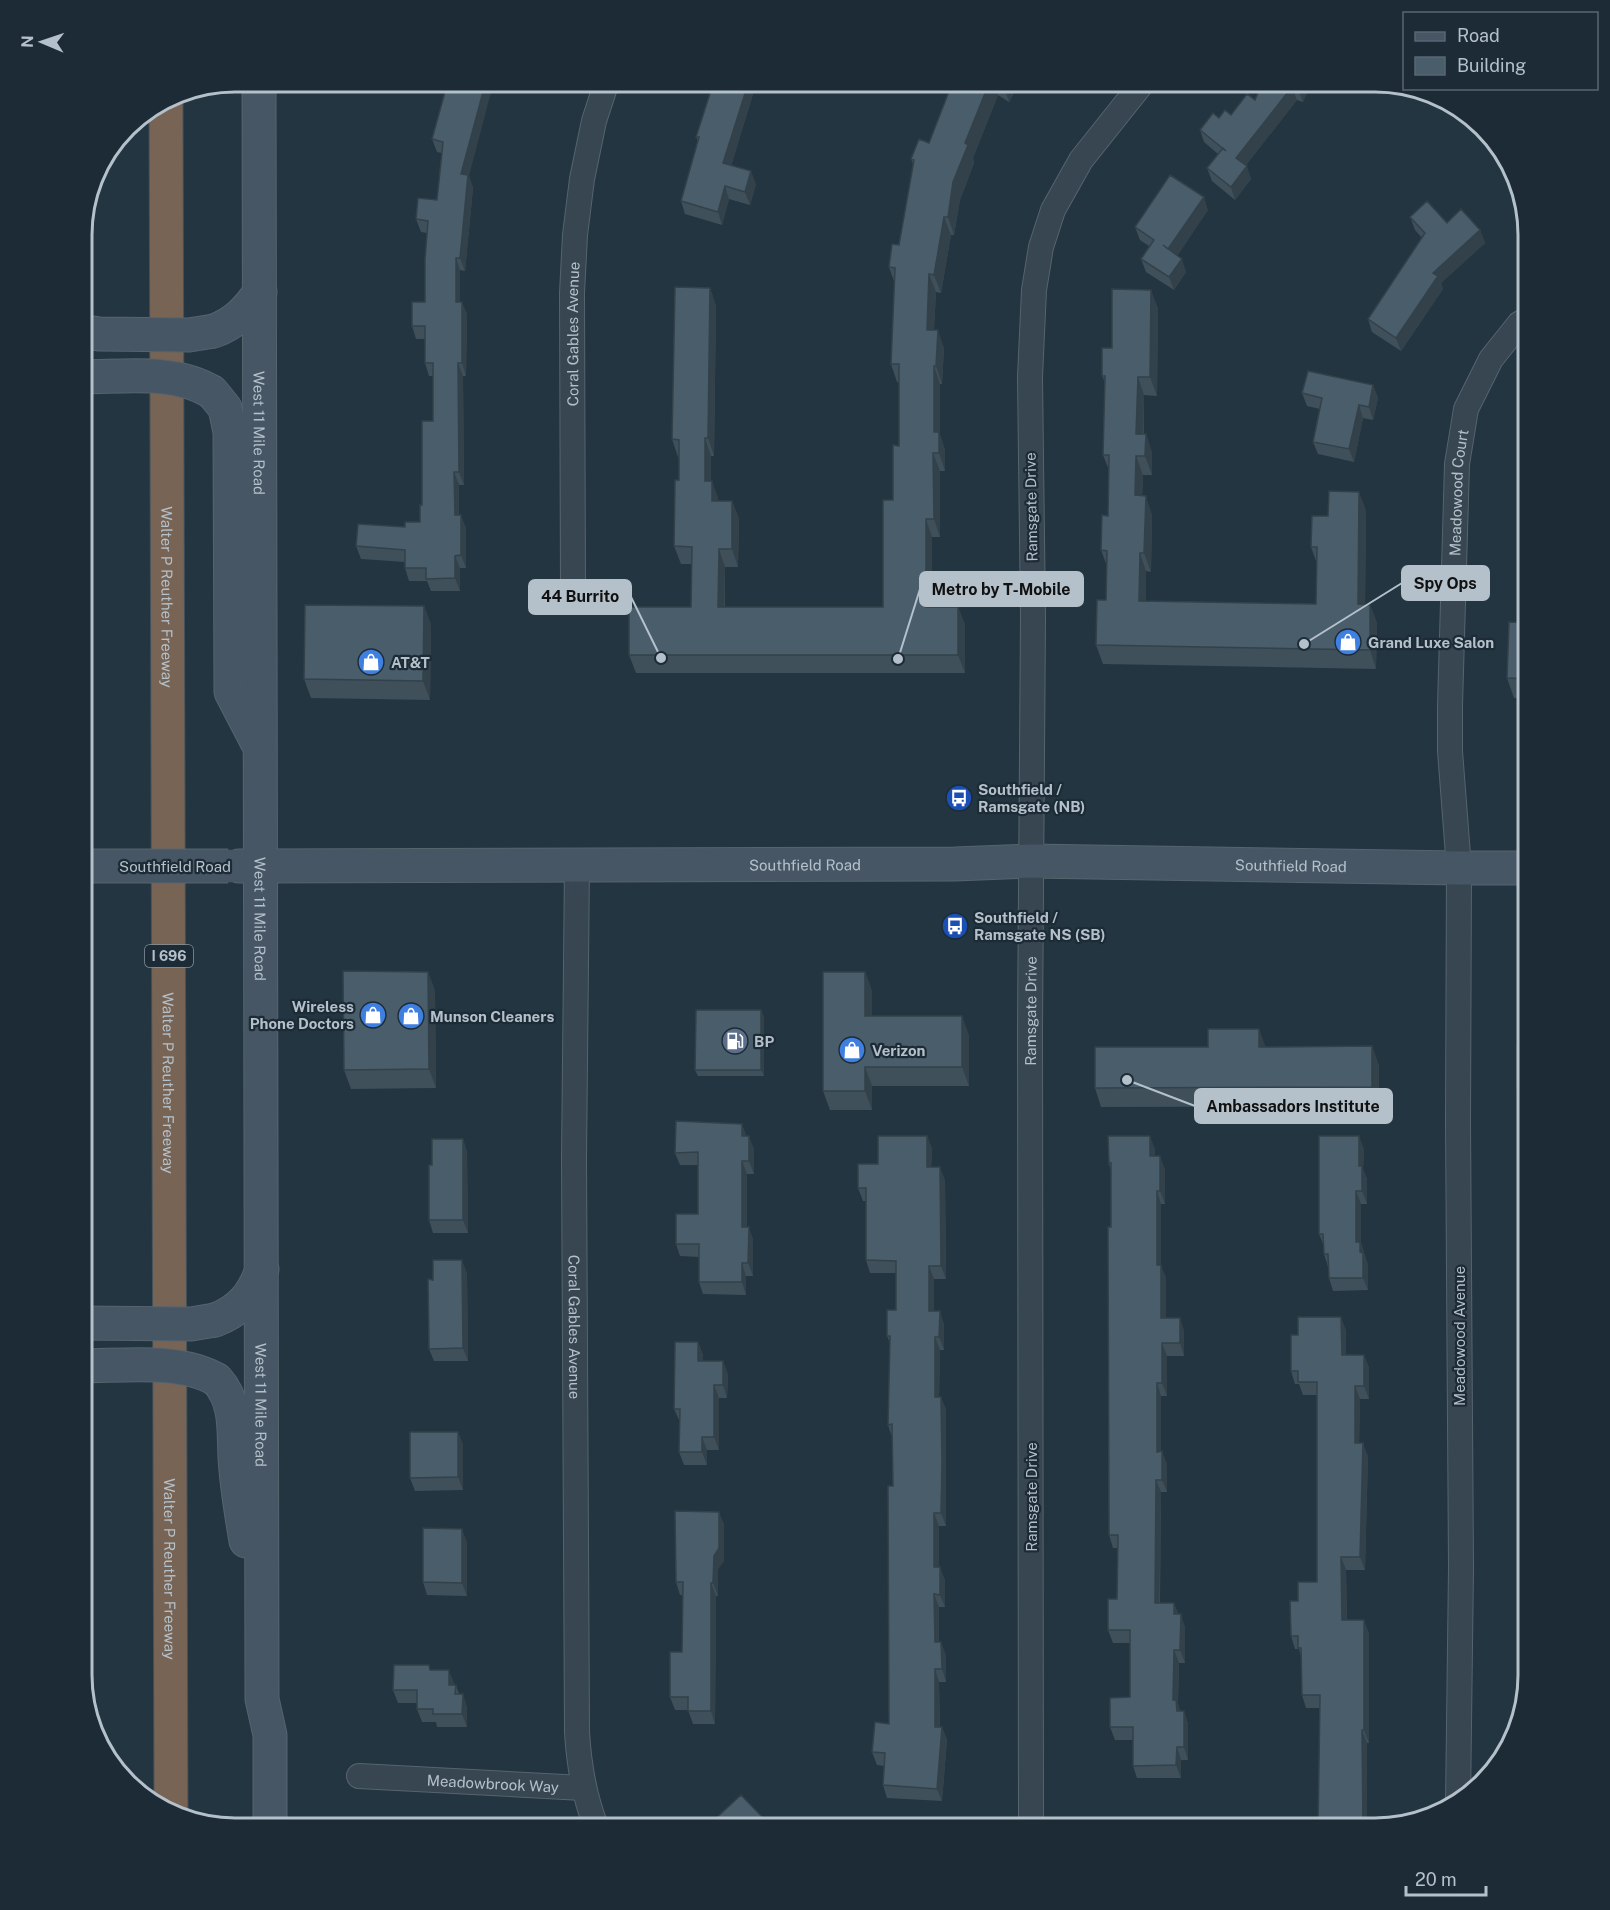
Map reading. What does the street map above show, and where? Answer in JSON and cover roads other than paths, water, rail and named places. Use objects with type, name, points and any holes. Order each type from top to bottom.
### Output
[{"type":"highway","name":"Walter P Reuther Freeway","points":[[166,109],[171,1804]]},
{"type":"main road","name":"West 11 Mile Road","points":[[260,92],[262,1699],[270,1735],[270,1818]]},
{"type":"main road","points":[[92,333],[178,335],[214,332],[237,320],[260,292]]},
{"type":"main road","points":[[92,377],[173,377],[194,382],[212,392],[225,408],[230,432],[231,692],[260,747]]},
{"type":"main road","name":"Southfield Road","points":[[92,866],[955,864],[1032,861],[1518,868]]},
{"type":"main road","points":[[92,1323],[191,1324],[215,1320],[229,1314],[246,1301],[258,1282],[262,1269]]},
{"type":"main road","points":[[92,1366],[174,1366],[196,1370],[216,1380],[225,1389],[233,1411],[235,1467],[263,1664]]},
{"type":"street","name":"Coral Gables Avenue","points":[[573,592],[572,293],[575,235],[582,179],[604,92]]},
{"type":"street","name":"Ramsgate Drive","points":[[1031,1818],[1030,377],[1034,290],[1041,247],[1053,210],[1081,160],[1134,92]]},
{"type":"street","name":"Meadowood Court","points":[[1459,868],[1450,739],[1457,465],[1466,409],[1491,358],[1518,325]]},
{"type":"street","name":"Coral Gables Avenue","points":[[578,865],[574,1159],[576,1648],[578,1742],[583,1788]]},
{"type":"street","name":"Meadowood Avenue","points":[[1458,1792],[1461,1568],[1459,868]]},
{"type":"street","name":"Meadowbrook Way","points":[[359,1776],[583,1788]]},
{"type":"street","points":[[583,1788],[593,1818]]},
{"type":"place","name":"Grand Luxe Salon","points":[[1348,642]]},
{"type":"place","name":"Spy Ops","points":[[1304,644]]},
{"type":"place","name":"44 Burrito","points":[[661,658]]},
{"type":"place","name":"Metro by T-Mobile","points":[[898,659]]},
{"type":"place","name":"AT&T","points":[[371,662]]},
{"type":"place","name":"Southfield / Ramsgate (NB)","points":[[959,798]]},
{"type":"place","name":"Southfield / Ramsgate NS (SB)","points":[[955,926]]},
{"type":"place","name":"Wireless Phone Doctors","points":[[373,1015]]},
{"type":"place","name":"Munson Cleaners","points":[[411,1016]]},
{"type":"place","name":"BP","points":[[735,1041]]},
{"type":"place","name":"Verizon","points":[[852,1050]]},
{"type":"place","name":"Ambassadors Institute","points":[[1127,1080]]}]
